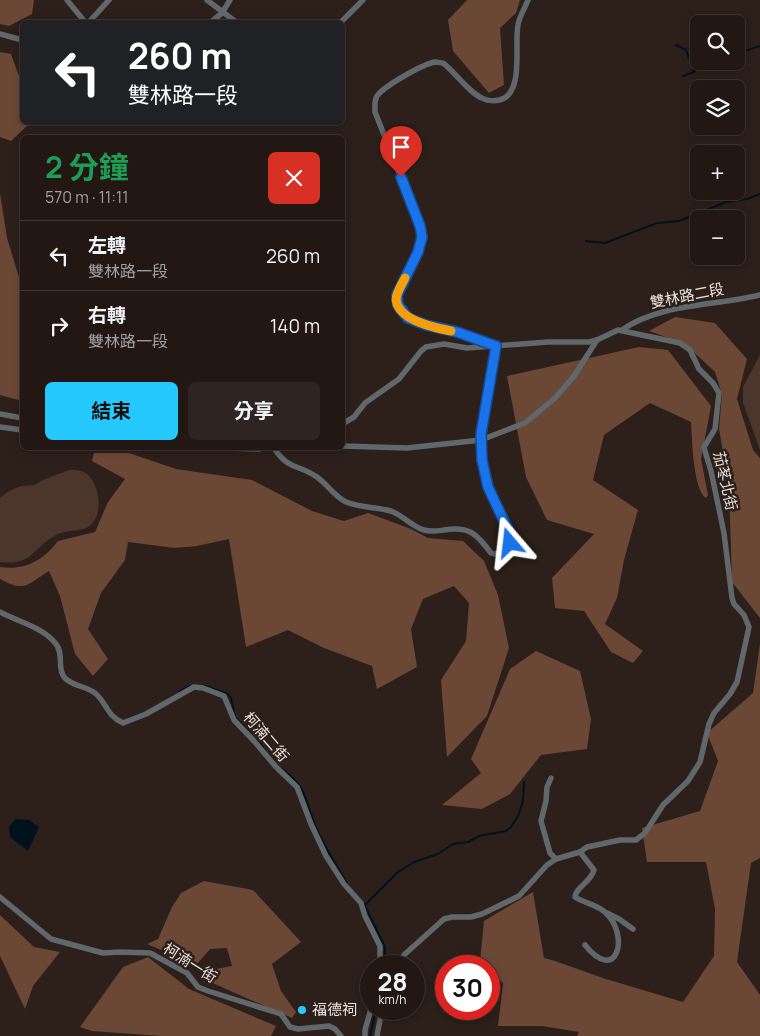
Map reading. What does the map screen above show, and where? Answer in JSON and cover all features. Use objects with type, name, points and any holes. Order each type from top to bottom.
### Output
[{"type":"street","points":[[67,0],[83,20]]},
{"type":"street","points":[[91,20],[109,0]]},
{"type":"street","points":[[207,0],[233,20]]},
{"type":"street","points":[[213,20],[222,13],[230,0]]},
{"type":"street","points":[[343,20],[363,0]]},
{"type":"street","points":[[496,346],[457,332],[426,325],[408,318],[398,305],[397,295],[418,252],[422,237],[420,226],[375,112],[374,104],[377,96],[400,79],[417,69],[436,62],[443,63],[477,95],[485,100],[503,99],[510,93],[514,84],[518,60],[518,25],[528,0]]},
{"type":"street","points":[[0,34],[20,39]]},
{"type":"street","name":"雙林路二段","points":[[622,330],[634,321],[657,314],[760,295]]},
{"type":"street","points":[[345,422],[354,417],[365,403],[399,379],[426,347],[444,344],[467,348],[589,342],[622,330]]},
{"type":"street","name":"茄苳北街","points":[[405,955],[439,922],[452,917],[471,917],[482,914],[518,896],[547,865],[556,859],[580,852],[587,847],[609,842],[636,840],[645,834],[663,805],[688,781],[700,762],[709,724],[714,713],[730,694],[737,682],[749,627],[744,615],[734,604],[732,598],[724,534],[711,471],[704,451],[704,447],[714,429],[719,400],[716,387],[699,369],[690,350],[686,346],[622,330]]},
{"type":"street","points":[[345,446],[407,448],[481,440],[525,423],[554,398],[574,376],[597,340]]},
{"type":"street","points":[[275,450],[281,459],[317,478],[346,502],[392,512],[418,528],[428,531],[466,529],[476,534],[491,553],[502,552],[508,546],[511,536],[488,487],[482,460],[481,440],[496,346]]},
{"type":"street","points":[[0,414],[20,418]]},
{"type":"street","points":[[0,427],[20,430]]},
{"type":"street","name":"柯湳二街","points":[[0,612],[49,636],[60,650],[64,677],[72,683],[96,693],[107,711],[123,723],[146,714],[194,687],[203,688],[224,696],[234,720],[276,767],[297,787],[326,856],[344,884],[361,903],[365,916],[380,946],[380,955]]},
{"type":"street","points":[[551,778],[547,787],[541,821],[550,853],[556,859]]},
{"type":"street","points":[[580,852],[594,870],[589,880],[576,892],[575,897],[633,928]]},
{"type":"street","name":"柯湳一街","points":[[0,897],[44,936],[51,939],[103,954],[120,952],[150,953],[187,973],[198,987],[281,1014],[290,1027],[298,1029],[329,1026],[335,1029],[341,1036]]},
{"type":"street","points":[[585,945],[599,959],[606,960],[615,957],[618,953],[616,928],[607,913]]},
{"type":"street","points":[[365,1036],[368,1020]]},
{"type":"street","points":[[377,1036],[380,1020]]},
{"type":"shaded area","points":[[0,0],[34,0],[32,14],[9,26],[0,24]]},
{"type":"shaded area","points":[[467,0],[520,0],[516,13],[500,28],[504,85],[489,93],[453,51],[448,20]]},
{"type":"shaded area","points":[[0,52],[11,54],[20,79],[20,125],[28,125],[11,141],[0,137]]},
{"type":"shaded area","points":[[0,193],[7,238],[20,280],[20,400],[0,395]]},
{"type":"shaded area","points":[[675,317],[715,323],[747,359],[737,399],[753,450],[760,458],[760,618],[732,582],[729,487],[719,429],[722,394],[715,372],[685,344],[649,331]]},
{"type":"shaded area","points":[[639,347],[668,350],[711,406],[701,459],[708,495],[706,498],[698,485],[696,475],[691,422],[650,403],[604,435],[593,480],[638,510],[624,560],[617,598],[605,624],[643,651],[633,663],[611,652],[584,611],[555,608],[552,578],[594,534],[547,520],[526,477],[507,376]]},
{"type":"shaded area","points":[[760,355],[760,450],[743,403],[743,387]]},
{"type":"shaded area","points":[[94,453],[129,453],[176,469],[252,480],[312,511],[344,521],[368,513],[411,529],[428,538],[463,541],[484,561],[498,595],[509,648],[487,716],[447,757],[441,680],[466,641],[469,603],[454,586],[423,599],[411,629],[417,667],[377,689],[372,666],[324,648],[288,630],[246,647],[229,539],[197,546],[175,548],[128,542],[125,560],[101,593],[88,629],[108,659],[93,676],[75,654],[60,596],[49,571],[31,583],[21,586],[0,579],[0,567],[25,566],[40,559],[58,541],[95,532],[108,502],[125,479],[92,461]]},
{"type":"shaded area","points":[[69,470],[84,472],[89,476],[96,489],[99,504],[96,518],[92,524],[84,529],[56,535],[26,559],[11,563],[0,562],[0,498],[9,491],[21,486],[34,485]]},
{"type":"shaded area","points":[[760,644],[760,858],[751,863],[737,962],[760,995],[760,1036],[577,1036],[579,1032],[542,1026],[498,1026],[503,983],[500,980],[500,955],[481,955],[484,921],[533,892],[544,958],[683,1002],[714,956],[715,909],[706,862],[647,862],[642,828],[700,811],[718,761],[707,733],[753,693]]},
{"type":"shaded area","points":[[536,651],[580,671],[591,719],[587,749],[541,755],[510,794],[482,809],[442,805],[481,773],[471,759],[510,669]]},
{"type":"shaded area","points":[[204,881],[253,890],[301,942],[272,964],[281,991],[296,1012],[292,1018],[208,981],[211,970],[232,966],[227,948],[210,949],[198,963],[180,958],[147,944],[158,939],[172,907],[181,893]]},
{"type":"shaded area","points":[[0,915],[34,947],[60,952],[33,986],[25,1009],[0,956]]},
{"type":"shaded area","points":[[148,957],[189,989],[276,1026],[271,1036],[161,1036],[92,1031],[80,1027],[123,967]]},
{"type":"water","points":[[15,819],[29,820],[39,827],[28,851],[10,837],[9,827]]},
{"type":"waterway","points":[[676,45],[686,50],[690,61]]},
{"type":"waterway","points":[[745,51],[760,46]]},
{"type":"waterway","points":[[693,70],[694,72],[697,70]]},
{"type":"waterway","points":[[683,76],[694,72]]},
{"type":"waterway","points":[[586,241],[605,243],[657,223],[679,221],[726,202],[747,199],[760,194]]},
{"type":"waterway","points":[[179,692],[190,686]]},
{"type":"waterway","points":[[205,686],[228,694],[231,698],[235,717],[263,747]]},
{"type":"waterway","points":[[282,769],[301,788],[318,832],[347,883]]},
{"type":"waterway","points":[[365,905],[398,872],[414,862],[438,854],[453,844],[468,842],[479,836],[506,831],[511,827],[519,814],[523,800],[524,782]]},
{"type":"waterway","points":[[364,904],[385,947],[385,955]]},
{"type":"waterway","points":[[370,1036],[374,1020]]},
{"type":"slow traffic","points":[[405,278],[396,300],[408,318],[451,331]]},
{"type":"place","name":"福德祠","points":[[302,1010]]},
{"type":"route","points":[[401,177],[420,226],[422,237],[418,252],[400,286],[396,300],[398,305],[408,318],[436,328],[457,332],[496,346],[481,434],[482,460],[488,487],[511,536],[510,543]]}]
